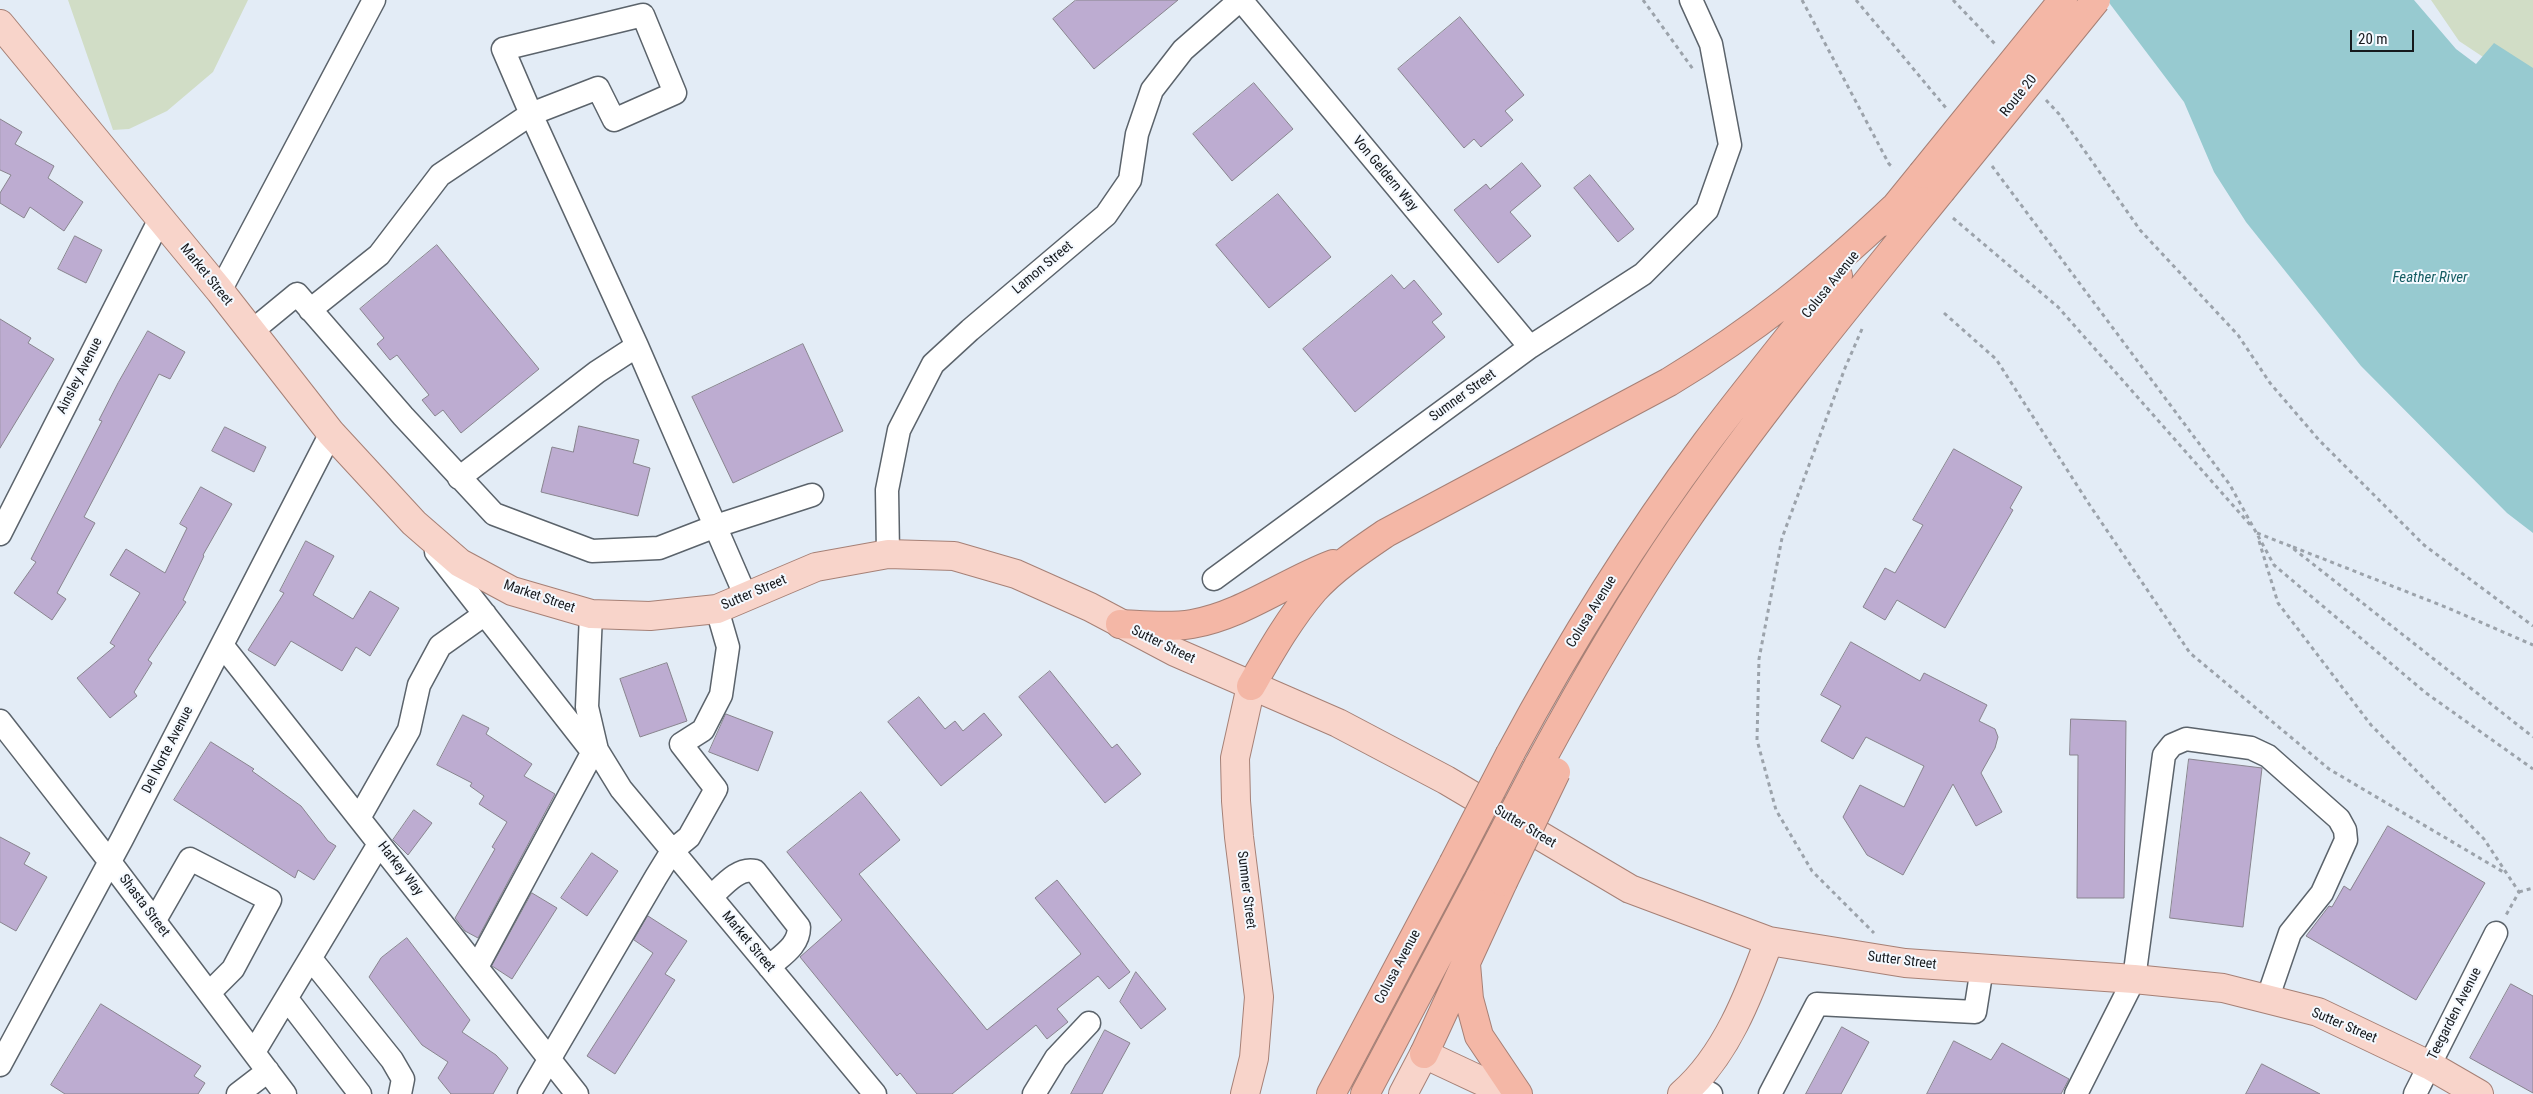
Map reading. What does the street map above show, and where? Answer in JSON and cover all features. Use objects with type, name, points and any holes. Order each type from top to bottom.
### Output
[{"type":"highway","name":"Route 20","points":[[1931,183],[2063,0]]},
{"type":"highway","name":"Route 20","points":[[1931,183],[2096,0]]},
{"type":"highway","name":"Colusa Avenue","points":[[1331,1094],[1510,754],[1585,624],[1663,503],[1766,366],[1894,208],[1931,183]]},
{"type":"highway","name":"Colusa Avenue","points":[[1365,1094],[1491,879],[1614,631],[1680,529],[1931,183]]},
{"type":"highway","points":[[1251,686],[1277,640],[1310,596],[1353,556],[1386,533],[1637,400],[1710,358],[1789,302],[1894,208]]},
{"type":"highway","points":[[1120,624],[1168,626],[1210,620],[1258,601],[1308,573],[1353,556]]},
{"type":"highway","points":[[1424,1054],[1466,961],[1491,879]]},
{"type":"highway","points":[[1466,961],[1469,999],[1479,1036],[1518,1094]]},
{"type":"main road","name":"Market Street","points":[[0,24],[220,291],[331,433],[414,524],[460,563],[512,591],[591,614]]},
{"type":"main road","name":"Sutter Street","points":[[591,614],[650,616],[717,609],[816,566],[888,554],[954,556],[1016,574],[1090,607],[1120,624],[1251,686],[1338,723],[1438,776],[1630,889],[1769,941],[1905,963],[2134,979],[2223,988],[2318,1012],[2430,1064],[2479,1094]]},
{"type":"main road","name":"Sumner Street","points":[[1245,1094],[1254,1058],[1259,997],[1239,837],[1236,801],[1236,758],[1251,686]]},
{"type":"main road","points":[[1695,1091],[1746,1001],[1769,941]]},
{"type":"main road","points":[[1403,1094],[1424,1054],[1505,1094]]},
{"type":"street","points":[[220,291],[374,0]]},
{"type":"street","name":"Von Geldern Way","points":[[1241,0],[1530,347]]},
{"type":"street","name":"Lamon Street","points":[[888,554],[887,490],[899,430],[933,364],[970,330],[1106,215],[1130,180],[1137,134],[1152,90],[1183,50],[1241,0]]},
{"type":"street","name":"Sumner Street","points":[[1214,578],[1530,347],[1643,274],[1707,210],[1730,145],[1711,44],[1691,0]]},
{"type":"street","points":[[310,310],[379,255],[440,175],[530,114],[598,88],[614,120],[675,93],[643,15],[504,49],[530,114],[637,346],[746,596]]},
{"type":"street","name":"Ainsley Avenue","points":[[0,534],[160,218]]},
{"type":"street","points":[[252,331],[297,294],[459,478],[494,514],[592,551],[659,548],[716,526],[812,495]]},
{"type":"street","points":[[459,478],[597,372],[637,346]]},
{"type":"street","name":"Del Norte Avenue","points":[[0,1065],[110,862],[331,433]]},
{"type":"street","name":"Market Street","points":[[414,524],[595,749],[621,789],[875,1094]]},
{"type":"street","points":[[529,1094],[672,851],[688,837],[716,789],[681,744],[704,730],[721,695],[728,647],[717,609]]},
{"type":"street","points":[[360,818],[409,730],[419,685],[440,646],[485,614]]},
{"type":"street","name":"Market Street","points":[[591,614],[587,707],[595,749]]},
{"type":"street","name":"Harkey Way","points":[[222,645],[577,1094]]},
{"type":"street","name":"Shasta Street","points":[[0,721],[155,920],[285,1094]]},
{"type":"street","points":[[2076,1094],[2134,979],[2164,755],[2172,745],[2186,740],[2252,748],[2268,756],[2340,818],[2345,830],[2346,840],[2322,893],[2290,933],[2268,1000]]},
{"type":"street","points":[[477,967],[595,749]]},
{"type":"street","points":[[254,1052],[379,844]]},
{"type":"street","points":[[155,920],[190,858],[270,900],[233,970],[209,993]]},
{"type":"street","points":[[710,897],[739,873],[747,869],[755,871],[799,927],[799,937],[794,945],[769,966]]},
{"type":"street","name":"Teegarden Avenue","points":[[2414,1094],[2496,933]]},
{"type":"street","points":[[311,959],[392,1060],[403,1079],[400,1094]]},
{"type":"street","points":[[1770,1094],[1817,1004],[1975,1012],[1982,968]]},
{"type":"street","points":[[287,999],[360,1094]]},
{"type":"street","points":[[1034,1094],[1056,1058],[1089,1023]]},
{"type":"street","points":[[238,1094],[268,1071]]},
{"type":"path","points":[[1643,0],[1695,72]]},
{"type":"path","points":[[1802,0],[1889,164],[1894,168]]},
{"type":"path","points":[[1856,0],[1951,115]]},
{"type":"path","points":[[1953,0],[2003,52]]},
{"type":"path","points":[[2040,93],[2059,114],[2140,230],[2238,335],[2270,383],[2319,440],[2424,545],[2533,626]]},
{"type":"path","points":[[1988,161],[2230,485],[2274,565],[2426,692],[2533,769]]},
{"type":"path","points":[[1953,218],[2058,307],[2257,533],[2278,603],[2371,725],[2484,840],[2519,892]]},
{"type":"path","points":[[1944,313],[1996,359],[2088,504],[2190,653],[2329,768],[2506,873]]},
{"type":"path","points":[[1864,325],[1845,368],[1782,538],[1759,658],[1757,740],[1776,810],[1812,871],[1879,938]]},
{"type":"path","points":[[2257,533],[2448,608],[2533,646]]},
{"type":"path","points":[[2290,546],[2533,737]]},
{"type":"path","points":[[2496,933],[2519,892],[2533,888]]},
{"type":"green space","points":[[68,0],[248,0],[213,72],[167,111],[129,129],[113,130]]},
{"type":"green space","points":[[2431,0],[2533,0],[2533,90],[2459,41]]},
{"type":"water","name":"Feather River","points":[[2107,0],[2414,0],[2456,49],[2476,64],[2494,43],[2533,68],[2533,533],[2507,513],[2361,366],[2246,222],[2214,172],[2184,102]]},
{"type":"building","points":[[1076,0],[1178,0],[1094,69],[1053,19]]},
{"type":"building","points":[[1460,17],[1524,95],[1505,111],[1513,120],[1481,147],[1474,139],[1464,148],[1398,69]]},
{"type":"building","points":[[1254,83],[1293,129],[1232,181],[1193,134]]},
{"type":"building","points":[[0,119],[22,132],[15,144],[54,166],[48,178],[83,202],[64,231],[30,207],[24,218],[0,203],[0,193],[11,175],[0,170]]},
{"type":"building","points":[[1522,163],[1541,186],[1510,212],[1531,236],[1498,263],[1454,210],[1486,184],[1490,189]]},
{"type":"building","points":[[1590,175],[1634,229],[1618,242],[1574,188]]},
{"type":"building","points":[[1278,194],[1331,257],[1269,308],[1216,245]]},
{"type":"building","points":[[75,236],[102,250],[86,283],[58,269]]},
{"type":"building","points":[[437,245],[539,369],[461,433],[443,410],[435,416],[422,400],[429,395],[397,355],[390,360],[377,344],[384,338],[360,309]]},
{"type":"building","points":[[1392,275],[1404,289],[1414,280],[1442,314],[1432,322],[1445,337],[1355,412],[1303,349]]},
{"type":"building","points":[[0,319],[31,338],[28,343],[54,359],[0,448]]},
{"type":"building","points":[[148,331],[185,352],[170,379],[159,374],[84,517],[95,523],[57,593],[66,599],[52,620],[14,593],[36,562],[31,559],[102,421],[99,420]]},
{"type":"building","points":[[803,344],[843,431],[733,483],[692,397]]},
{"type":"building","points":[[579,426],[639,440],[633,463],[650,468],[638,516],[541,492],[552,447],[573,452]]},
{"type":"building","points":[[225,427],[266,447],[254,472],[212,451]]},
{"type":"building","points":[[1954,449],[2022,487],[2010,508],[2013,510],[1945,628],[1897,600],[1885,620],[1863,607],[1885,568],[1895,573],[1923,525],[1913,520]]},
{"type":"building","points":[[201,487],[232,504],[203,555],[183,600],[186,602],[148,660],[152,663],[134,692],[137,696],[110,718],[77,678],[115,646],[110,643],[140,593],[110,575],[126,549],[165,573],[187,528],[180,524]]},
{"type":"building","points":[[306,541],[334,556],[313,595],[353,619],[370,591],[399,608],[370,656],[356,647],[342,671],[291,641],[275,666],[248,650],[284,593],[280,591]]},
{"type":"building","points":[[1851,642],[1920,681],[1924,673],[1987,705],[1979,721],[1995,729],[1998,737],[1995,748],[1981,773],[2002,812],[1976,826],[1953,784],[1903,875],[1867,855],[1843,817],[1860,785],[1904,807],[1924,766],[1866,737],[1853,759],[1821,741],[1841,706],[1821,695]]},
{"type":"building","points":[[667,663],[687,721],[640,737],[620,679]]},
{"type":"building","points":[[1050,671],[1112,748],[1117,744],[1141,774],[1105,803],[1019,697]]},
{"type":"building","points":[[919,697],[945,729],[955,721],[963,731],[984,713],[1002,735],[941,786],[888,722]]},
{"type":"building","points":[[726,714],[773,732],[758,771],[709,752]]},
{"type":"building","points":[[463,715],[489,728],[486,734],[532,764],[524,776],[555,794],[478,938],[465,931],[455,918],[495,849],[492,847],[507,822],[479,804],[484,796],[470,786],[472,783],[437,765]]},
{"type":"building","points":[[2071,719],[2126,721],[2124,898],[2077,898],[2078,755],[2070,755]]},
{"type":"building","points":[[211,742],[254,769],[252,771],[301,806],[328,841],[336,846],[314,880],[298,870],[295,878],[174,800]]},
{"type":"building","points":[[2189,759],[2262,768],[2243,927],[2170,918]]},
{"type":"building","points":[[861,792],[900,840],[859,874],[987,1030],[1081,954],[1035,898],[1057,880],[1130,972],[1109,989],[1098,976],[1057,1009],[1068,1022],[1047,1039],[1036,1025],[952,1094],[917,1094],[900,1073],[897,1076],[800,957],[842,920],[787,852]]},
{"type":"building","points":[[414,810],[432,823],[408,855],[393,840]]},
{"type":"building","points":[[2388,826],[2485,883],[2416,1000],[2306,936],[2329,906],[2332,907],[2344,886],[2350,890]]},
{"type":"building","points":[[0,837],[30,853],[24,864],[47,877],[16,931],[0,922]]},
{"type":"building","points":[[592,853],[618,871],[587,916],[561,898]]},
{"type":"building","points":[[532,893],[557,908],[512,979],[492,966]]},
{"type":"building","points":[[648,916],[687,941],[665,974],[675,980],[615,1074],[587,1056],[653,953],[634,940]]},
{"type":"building","points":[[407,938],[470,1020],[462,1032],[496,1055],[508,1068],[493,1094],[451,1094],[438,1078],[448,1062],[422,1045],[369,977],[381,958]]},
{"type":"building","points":[[1136,972],[1166,1009],[1141,1029],[1120,1002]]},
{"type":"building","points":[[2511,984],[2533,996],[2533,1093],[2470,1058]]},
{"type":"building","points":[[101,1004],[201,1066],[194,1076],[205,1083],[198,1094],[65,1094],[51,1085]]},
{"type":"building","points":[[1842,1027],[1869,1042],[1841,1094],[1806,1094]]},
{"type":"building","points":[[1105,1030],[1130,1043],[1102,1094],[1071,1094]]},
{"type":"building","points":[[1954,1041],[1991,1060],[2002,1043],[2069,1079],[2061,1094],[1927,1094]]},
{"type":"building","points":[[2262,1064],[2320,1094],[2246,1094]]}]
